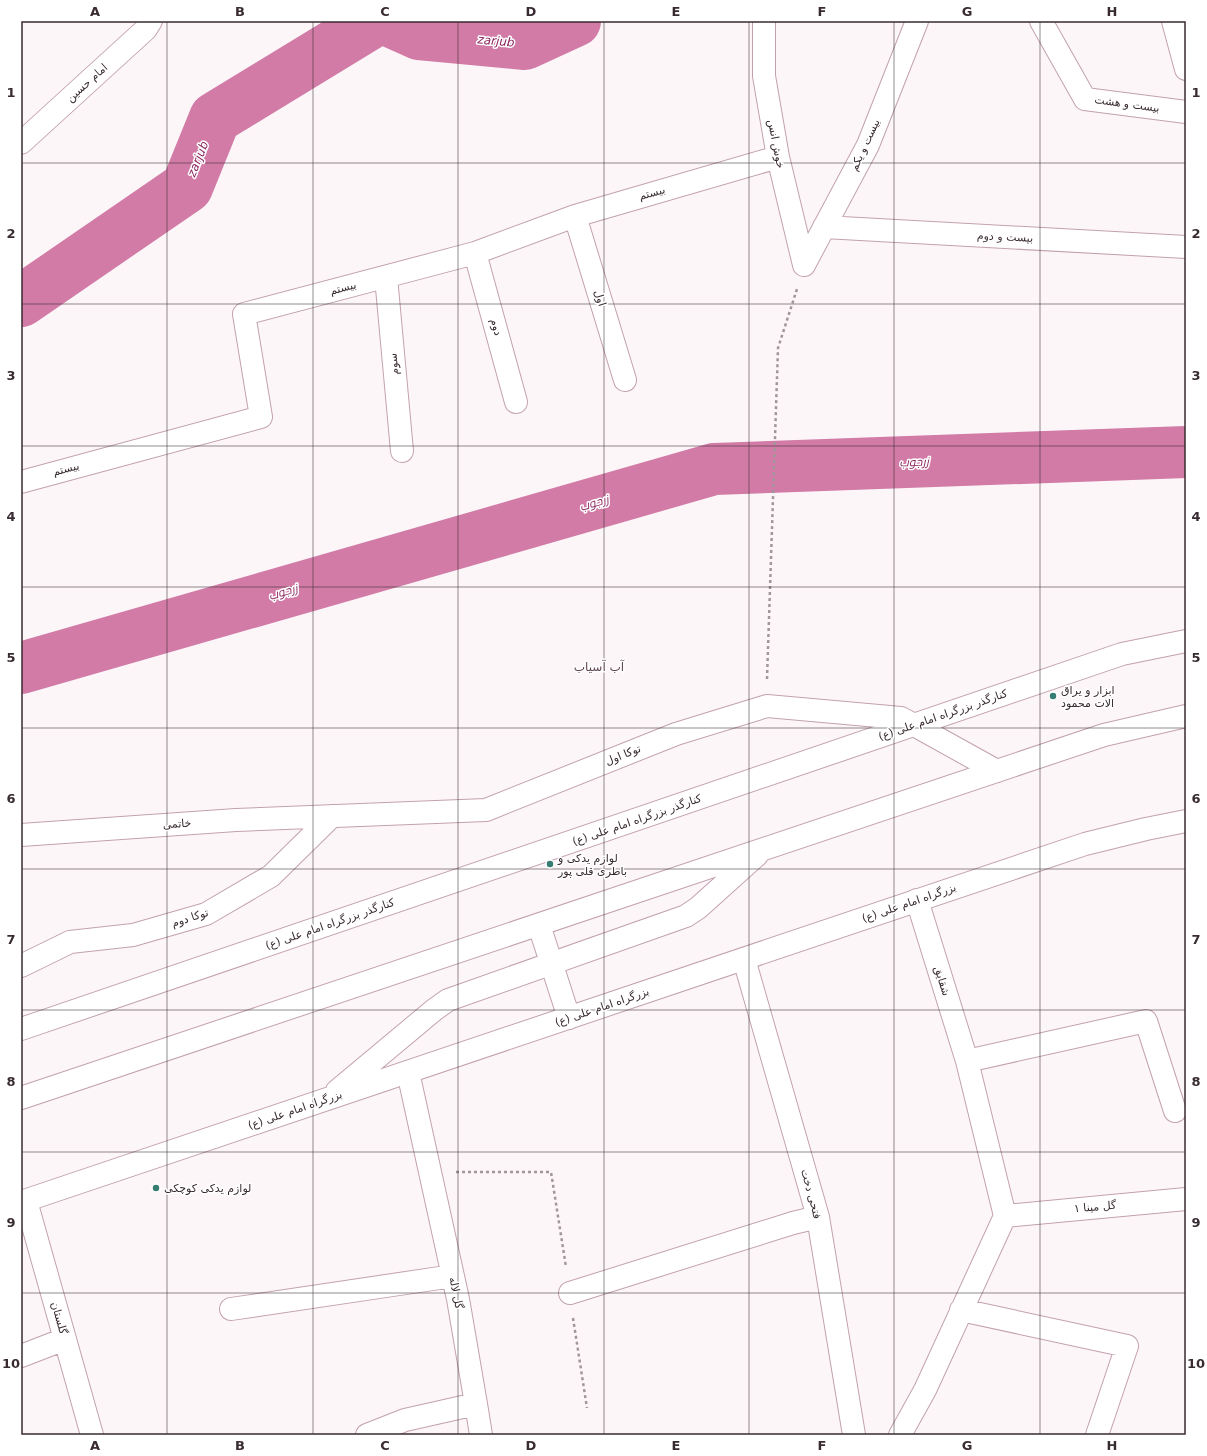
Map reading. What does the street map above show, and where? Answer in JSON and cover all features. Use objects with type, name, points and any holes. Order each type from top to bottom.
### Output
[{"type":"main road","name":"امام حسین","points":[[25,135],[146,29],[151,21]]},
{"type":"main road","name":"خوش انس","points":[[764,21],[764,76],[778,157],[804,265]]},
{"type":"main road","name":"بیست و یکم","points":[[804,265],[868,145],[917,21]]},
{"type":"main road","name":"بیست و هشت","points":[[1041,21],[1085,99],[1186,112]]},
{"type":"main road","points":[[1173,21],[1186,69]]},
{"type":"main road","name":"بیستم","points":[[21,482],[261,417],[244,314],[475,253],[575,216],[778,157]]},
{"type":"main road","name":"اول","points":[[575,216],[625,380]]},
{"type":"main road","name":"بیست و دوم","points":[[824,227],[1186,247]]},
{"type":"main road","name":"دوم","points":[[475,253],[516,402]]},
{"type":"main road","name":"سوم","points":[[386,277],[402,451]]},
{"type":"main road","name":"کنارگذر بزرگراه امام علی (ع)","points":[[21,1030],[1122,654],[1186,641]]},
{"type":"main road","name":"توکا اول","points":[[332,816],[486,810],[676,734],[767,706],[901,718],[997,771]]},
{"type":"main road","points":[[21,1098],[1104,735],[1186,716]]},
{"type":"main road","name":"خاتمی","points":[[21,835],[236,820],[332,816]]},
{"type":"main road","name":"توکا دوم","points":[[21,966],[70,942],[132,935],[206,914],[271,876],[332,816]]},
{"type":"main road","name":"بزرگراه امام علی (ع)","points":[[23,1202],[1085,844],[1186,821]]},
{"type":"main road","points":[[327,1100],[434,1010],[448,1000],[686,916],[698,908],[763,850]]},
{"type":"main road","name":"شقایق","points":[[917,900],[967,1061],[1005,1216]]},
{"type":"main road","points":[[539,925],[569,1018]]},
{"type":"main road","name":"فتحی دخت","points":[[744,959],[818,1217],[854,1435]]},
{"type":"main road","points":[[967,1061],[1146,1021],[1175,1112]]},
{"type":"main road","name":"گل لاله","points":[[408,1072],[458,1299],[481,1435]]},
{"type":"main road","name":"گل مینا ۱","points":[[1005,1216],[1186,1199]]},
{"type":"main road","name":"گلستان","points":[[23,1202],[65,1339],[92,1435]]},
{"type":"main road","points":[[900,1435],[925,1390],[1005,1216]]},
{"type":"main road","points":[[570,1293],[793,1223],[818,1217]]},
{"type":"main road","points":[[231,1309],[452,1276]]},
{"type":"main road","points":[[961,1310],[1127,1346],[1097,1435]]},
{"type":"main road","points":[[21,1356],[65,1339]]},
{"type":"main road","points":[[367,1435],[405,1420],[476,1404]]},
{"type":"path","points":[[767,706],[778,348],[804,265]]},
{"type":"path","points":[[430,1171],[551,1172],[587,1408]]},
{"type":"waterway","name":"zarjub","points":[[21,301],[187,187],[215,118],[374,21]]},
{"type":"waterway","name":"zarjub","points":[[390,21],[419,34],[525,44],[575,21]]},
{"type":"waterway","name":"زرجوب","points":[[21,668],[714,469],[1186,452]]},
{"type":"place","name":"ابزار و یراق الات محمود","points":[[1053,696]]},
{"type":"place","name":"لوازم یدکی و باطری قلی پور","points":[[550,864]]},
{"type":"place","name":"لوازم یدکی کوچکی","points":[[156,1188]]},
{"type":"district","name":"آب آسیاب","points":[[599,667]]}]
